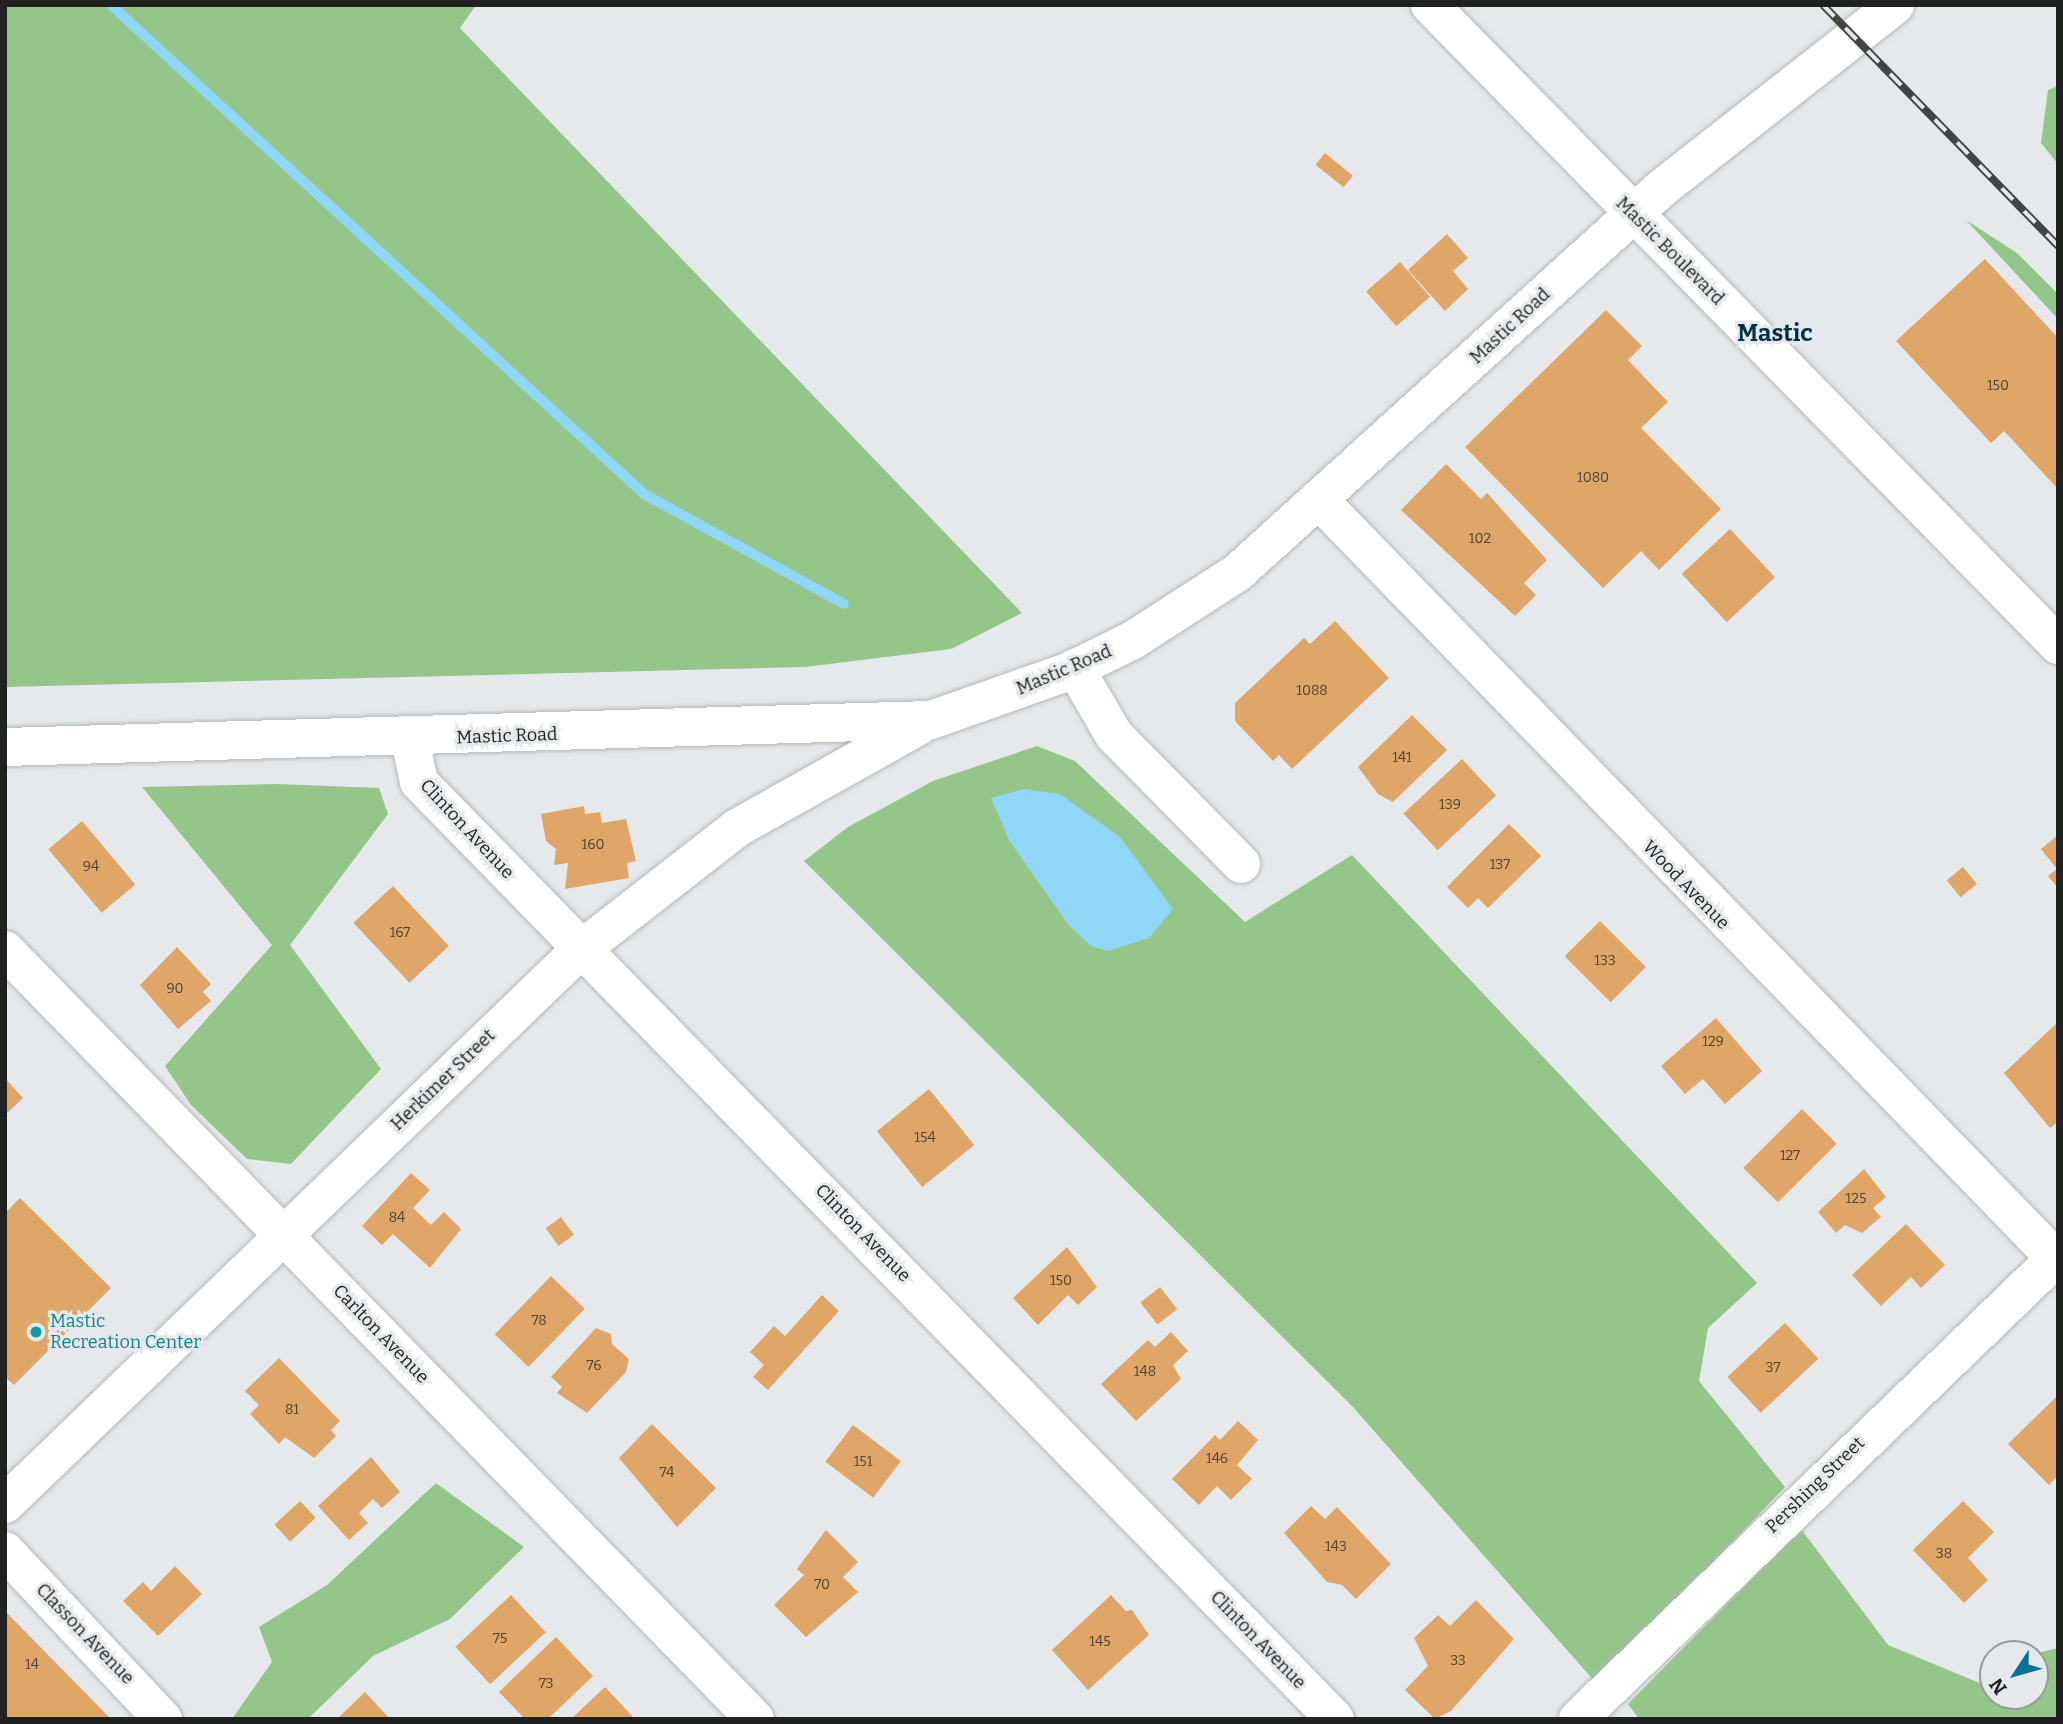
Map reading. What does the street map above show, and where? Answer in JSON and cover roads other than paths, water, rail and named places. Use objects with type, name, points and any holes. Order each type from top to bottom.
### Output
[{"type":"street","name":"Mastic Boulevard","points":[[1430,5],[2058,645]]},
{"type":"street","name":"Mastic Road","points":[[5,747],[410,739],[931,720],[1075,668],[1133,640],[1237,573],[1321,502],[1633,213],[1895,5]]},
{"type":"street","name":"Wood Avenue","points":[[1321,502],[2057,1259]]},
{"type":"street","points":[[1075,668],[1114,735],[1241,864]]},
{"type":"street","name":"Herkimer Street","points":[[5,1504],[579,950],[737,828],[931,720]]},
{"type":"street","name":"Clinton Avenue","points":[[410,739],[419,782],[579,950],[622,985],[1335,1719]]},
{"type":"street","name":"Carlton Avenue","points":[[5,950],[755,1719]]},
{"type":"street","name":"Pershing Street","points":[[1578,1719],[2057,1259]]},
{"type":"street","name":"Classon Avenue","points":[[5,1551],[163,1719]]},
{"type":"water","points":[[1023,789],[1060,794],[1120,837],[1173,909],[1149,938],[1108,951],[1091,946],[1069,925],[1008,838],[991,798]]},
{"type":"waterway","points":[[111,5],[644,494],[844,604]]},
{"type":"railway","points":[[1823,5],[2058,246]]},
{"type":"place","name":"Mastic Recreation Center","points":[[36,1332]]},
{"type":"district","name":"Mastic","points":[[1775,334]]}]
